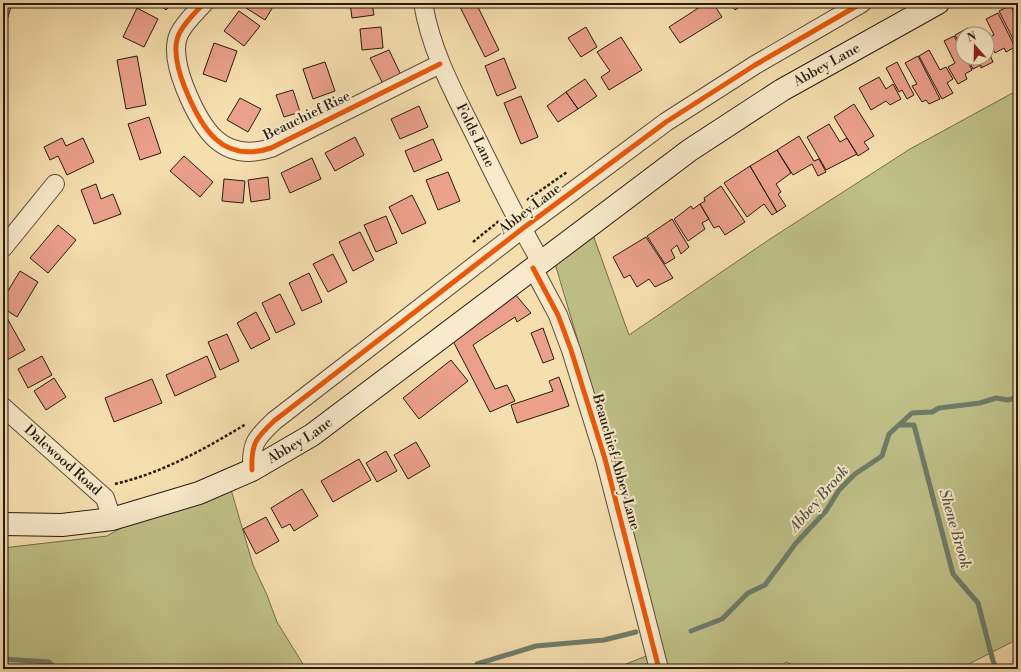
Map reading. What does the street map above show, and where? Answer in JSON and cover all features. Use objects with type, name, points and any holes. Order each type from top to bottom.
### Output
[{"type":"main road","name":"Abbey Lane","points":[[3,524],[62,525],[112,519],[199,493],[252,470],[312,435],[690,150],[782,90],[938,3]]},
{"type":"street","name":"Beauchief Rise","points":[[204,3],[178,34],[176,49],[179,75],[195,115],[205,130],[222,144],[241,151],[256,152],[271,148],[440,64]]},
{"type":"street","name":"Folds Lane","points":[[422,3],[428,31],[440,64],[522,229],[537,265]]},
{"type":"street","name":"Abbey Lane","points":[[252,470],[251,452],[258,437],[274,421],[522,229],[666,122],[755,65],[862,3]]},
{"type":"street","points":[[3,248],[55,184]]},
{"type":"street","name":"Beauchief Abbey Lane","points":[[537,265],[571,350],[604,459],[659,669]]},
{"type":"street","name":"Dalewood Road","points":[[3,407],[105,498],[112,519]]},
{"type":"green space","points":[[1018,90],[1018,639],[959,669],[800,669],[786,662],[777,669],[743,669],[738,664],[724,669],[613,669],[662,650],[615,466],[551,250],[588,221],[629,335],[770,239],[910,149]]},
{"type":"green space","points":[[225,469],[253,565],[267,595],[277,622],[306,669],[3,669],[3,548],[107,536]]},
{"type":"building","points":[[3,3],[12,4],[7,20],[3,19]]},
{"type":"building","points":[[158,3],[173,3],[166,10]]},
{"type":"building","points":[[249,3],[271,3],[274,5],[265,20],[246,8]]},
{"type":"building","points":[[350,3],[372,3],[374,15],[352,18]]},
{"type":"building","points":[[468,3],[476,3],[499,50],[485,57],[460,7]]},
{"type":"building","points":[[706,3],[713,3],[722,17],[680,43],[669,27]]},
{"type":"building","points":[[730,3],[745,3],[735,10]]},
{"type":"building","points":[[1011,5],[1014,12],[1018,10],[1018,42],[1015,43],[999,11]]},
{"type":"building","points":[[137,8],[158,19],[144,47],[123,37]]},
{"type":"building","points":[[239,11],[260,26],[244,46],[224,31]]},
{"type":"building","points":[[998,13],[1015,47],[1006,52],[1004,48],[995,53],[995,26],[990,26],[986,19]]},
{"type":"building","points":[[381,27],[383,48],[362,50],[360,29]]},
{"type":"building","points":[[586,27],[597,47],[581,57],[568,38]]},
{"type":"building","points":[[954,36],[955,38],[955,63],[944,41]]},
{"type":"building","points":[[621,37],[642,70],[609,90],[601,77],[610,71],[597,52]]},
{"type":"building","points":[[214,43],[237,51],[226,82],[203,74]]},
{"type":"building","points":[[389,50],[401,75],[383,84],[370,58]]},
{"type":"building","points":[[929,50],[940,70],[946,67],[953,79],[947,83],[953,93],[942,99],[919,56]]},
{"type":"building","points":[[137,56],[146,105],[126,109],[117,60]]},
{"type":"building","points":[[918,56],[940,99],[929,104],[926,100],[922,102],[912,86],[917,84],[905,63]]},
{"type":"building","points":[[504,58],[516,88],[497,96],[485,66]]},
{"type":"building","points":[[325,62],[335,91],[313,99],[303,69]]},
{"type":"building","points":[[897,62],[914,95],[907,99],[902,90],[899,92],[886,68]]},
{"type":"building","points":[[955,63],[955,66],[970,66],[972,70],[965,74],[967,79],[958,84],[948,67]]},
{"type":"building","points":[[971,66],[979,66],[973,69]]},
{"type":"building","points":[[879,77],[886,89],[893,84],[901,99],[890,105],[886,101],[871,110],[859,88]]},
{"type":"building","points":[[585,79],[597,96],[578,109],[566,92]]},
{"type":"building","points":[[293,90],[300,112],[284,117],[276,95]]},
{"type":"building","points":[[566,92],[578,109],[558,122],[547,106]]},
{"type":"building","points":[[521,96],[538,137],[521,144],[504,103]]},
{"type":"building","points":[[240,98],[261,109],[248,132],[227,120]]},
{"type":"building","points":[[854,104],[874,136],[864,142],[869,149],[858,156],[834,117]]},
{"type":"building","points":[[419,106],[428,127],[400,139],[391,119]]},
{"type":"building","points":[[149,117],[161,153],[140,160],[128,124]]},
{"type":"building","points":[[829,124],[840,142],[847,138],[857,154],[826,170],[807,137]]},
{"type":"building","points":[[799,136],[814,161],[819,159],[826,172],[818,176],[812,164],[793,175],[777,150]]},
{"type":"building","points":[[355,137],[364,155],[335,171],[325,153]]},
{"type":"building","points":[[62,138],[66,146],[83,138],[94,162],[67,175],[58,156],[50,160],[44,147]]},
{"type":"building","points":[[433,139],[442,160],[414,172],[405,151]]},
{"type":"building","points":[[777,150],[791,173],[776,184],[781,192],[778,194],[786,206],[777,212],[750,166]]},
{"type":"building","points":[[184,156],[213,182],[200,197],[170,171]]},
{"type":"building","points":[[312,158],[321,179],[290,193],[281,173]]},
{"type":"building","points":[[750,166],[777,212],[772,215],[764,204],[747,217],[724,183]]},
{"type":"building","points":[[448,172],[460,201],[438,210],[426,180]]},
{"type":"building","points":[[268,177],[270,199],[251,202],[248,180]]},
{"type":"building","points":[[224,179],[245,181],[243,203],[222,201]]},
{"type":"building","points":[[96,184],[101,199],[113,194],[121,214],[94,224],[81,190]]},
{"type":"building","points":[[721,186],[745,222],[725,235],[719,226],[714,228],[700,204],[705,201],[704,198]]},
{"type":"building","points":[[412,195],[426,223],[402,234],[389,207]]},
{"type":"building","points":[[700,204],[709,219],[702,223],[705,229],[688,241],[674,219],[691,206],[693,209]]},
{"type":"building","points":[[386,216],[397,243],[376,252],[364,225]]},
{"type":"building","points":[[672,219],[689,247],[681,254],[677,245],[671,250],[675,258],[665,264],[647,236]]},
{"type":"building","points":[[58,225],[76,240],[48,273],[30,258]]},
{"type":"building","points":[[360,232],[374,260],[353,271],[339,242]]},
{"type":"building","points":[[646,237],[673,278],[655,287],[649,279],[637,287],[630,275],[624,278],[613,257]]},
{"type":"building","points":[[333,254],[347,282],[328,292],[313,264]]},
{"type":"building","points":[[20,271],[38,282],[17,317],[3,308],[3,299]]},
{"type":"building","points":[[309,273],[322,302],[302,311],[289,283]]},
{"type":"building","points":[[280,294],[295,324],[276,333],[262,303]]},
{"type":"building","points":[[515,294],[531,313],[517,322],[515,317],[473,345],[495,389],[507,385],[515,401],[490,412],[453,341]]},
{"type":"building","points":[[256,312],[270,339],[251,349],[237,323]]},
{"type":"building","points":[[7,318],[25,350],[7,360],[3,353],[3,320]]},
{"type":"building","points":[[543,328],[554,359],[543,363],[531,333]]},
{"type":"building","points":[[227,334],[239,361],[220,370],[208,342]]},
{"type":"building","points":[[42,356],[52,375],[28,388],[18,369]]},
{"type":"building","points":[[207,356],[216,377],[175,396],[166,375]]},
{"type":"building","points":[[451,360],[468,381],[419,419],[403,398]]},
{"type":"building","points":[[559,377],[569,406],[517,423],[511,405],[553,391],[549,381]]},
{"type":"building","points":[[54,378],[66,397],[46,410],[34,391]]},
{"type":"building","points":[[152,379],[162,403],[114,422],[105,398]]},
{"type":"building","points":[[416,442],[430,466],[408,479],[394,455]]},
{"type":"building","points":[[386,451],[397,471],[377,482],[366,463]]},
{"type":"building","points":[[359,459],[371,480],[333,502],[321,481]]},
{"type":"building","points":[[302,489],[318,516],[294,531],[290,524],[282,528],[271,508]]},
{"type":"building","points":[[266,517],[279,541],[256,554],[243,529]]},
{"type":"waterway","name":"Abbey Brook","points":[[691,631],[722,619],[748,593],[765,585],[796,543],[826,511],[839,490],[855,474],[882,456],[889,434],[912,413],[932,412],[939,408],[980,403],[996,398],[1008,400],[1018,397]]},
{"type":"waterway","name":"Shene Brook","points":[[901,425],[914,425],[953,574],[978,603],[993,661],[997,669]]},
{"type":"waterway","name":"Abbey Brook","points":[[475,669],[477,664],[536,646],[604,640],[636,632]]},
{"type":"waterway","name":"Abbey Brook","points":[[3,659],[49,662],[56,669]]},
{"type":"cycle path","points":[[204,3],[187,22],[179,34],[176,47],[177,61],[191,103],[206,129],[226,147],[239,151],[254,152],[271,148],[440,64]]},
{"type":"cycle path","points":[[252,470],[252,454],[256,442],[262,433],[274,421],[522,229],[666,122],[755,65],[862,3]]},
{"type":"cycle path","points":[[533,268],[558,315],[571,350],[605,459],[659,669]]}]
